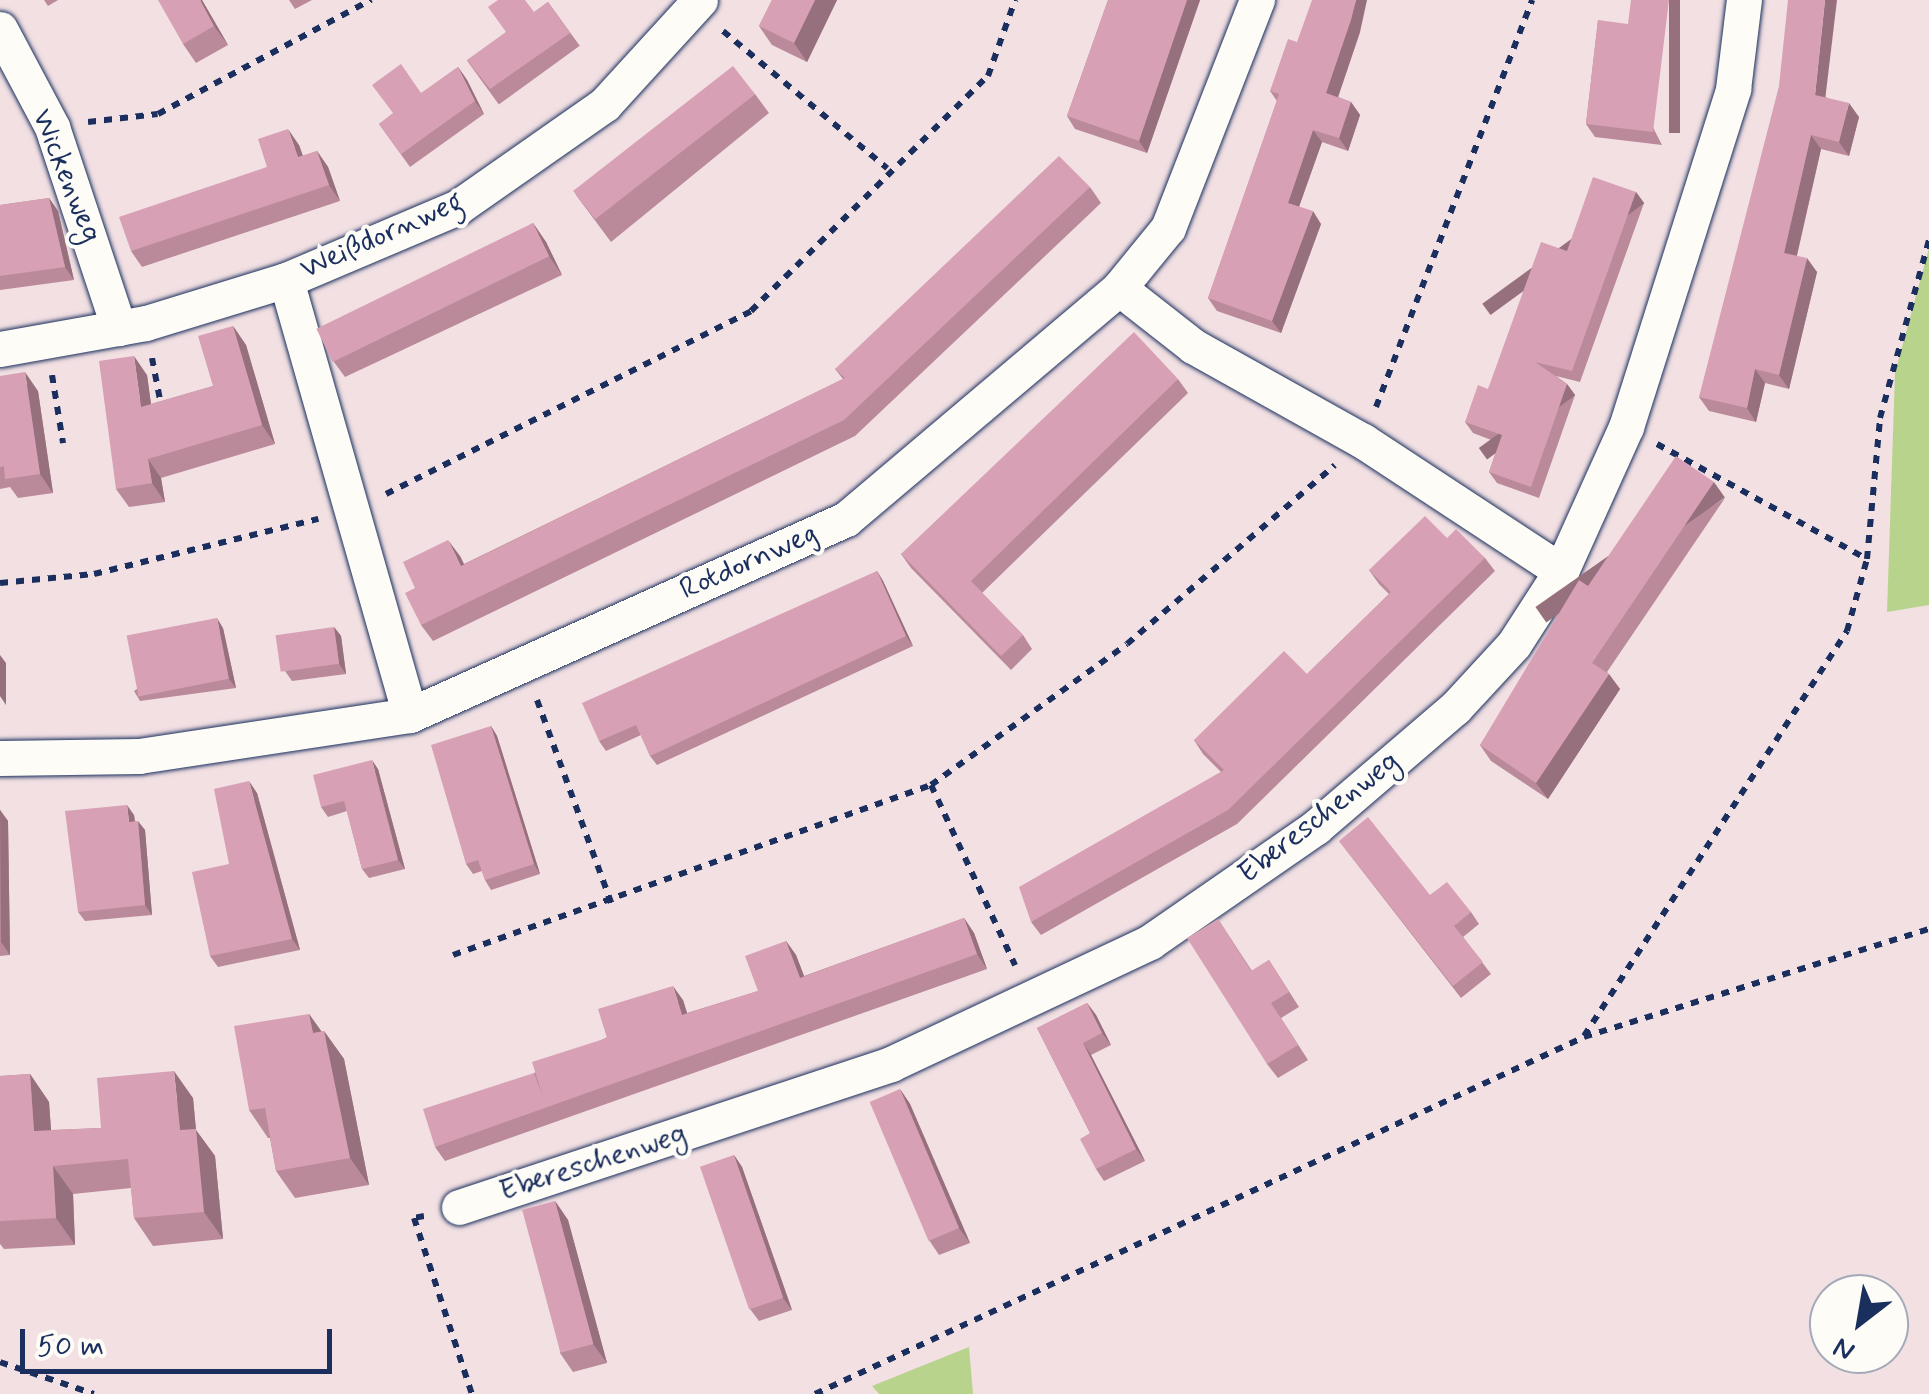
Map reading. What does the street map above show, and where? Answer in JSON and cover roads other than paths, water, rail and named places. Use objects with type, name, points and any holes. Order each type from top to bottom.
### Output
[{"type":"street","name":"Rotdornweg","points":[[0,758],[139,756],[410,715],[846,519],[1119,288],[1168,228],[1257,0]]},
{"type":"street","name":"Ebereschenweg","points":[[459,1207],[891,1064],[1150,942],[1316,828],[1455,708],[1514,644],[1561,571],[1626,427],[1734,89],[1744,0]]},
{"type":"street","name":"Weißdornweg","points":[[0,350],[133,325],[286,280],[458,207],[604,104],[696,3]]},
{"type":"street","name":"Wickenweg","points":[[0,28],[52,128],[133,325]]},
{"type":"street","points":[[286,280],[410,715]]},
{"type":"street","points":[[1119,288],[1194,346],[1363,441],[1561,571]]}]
